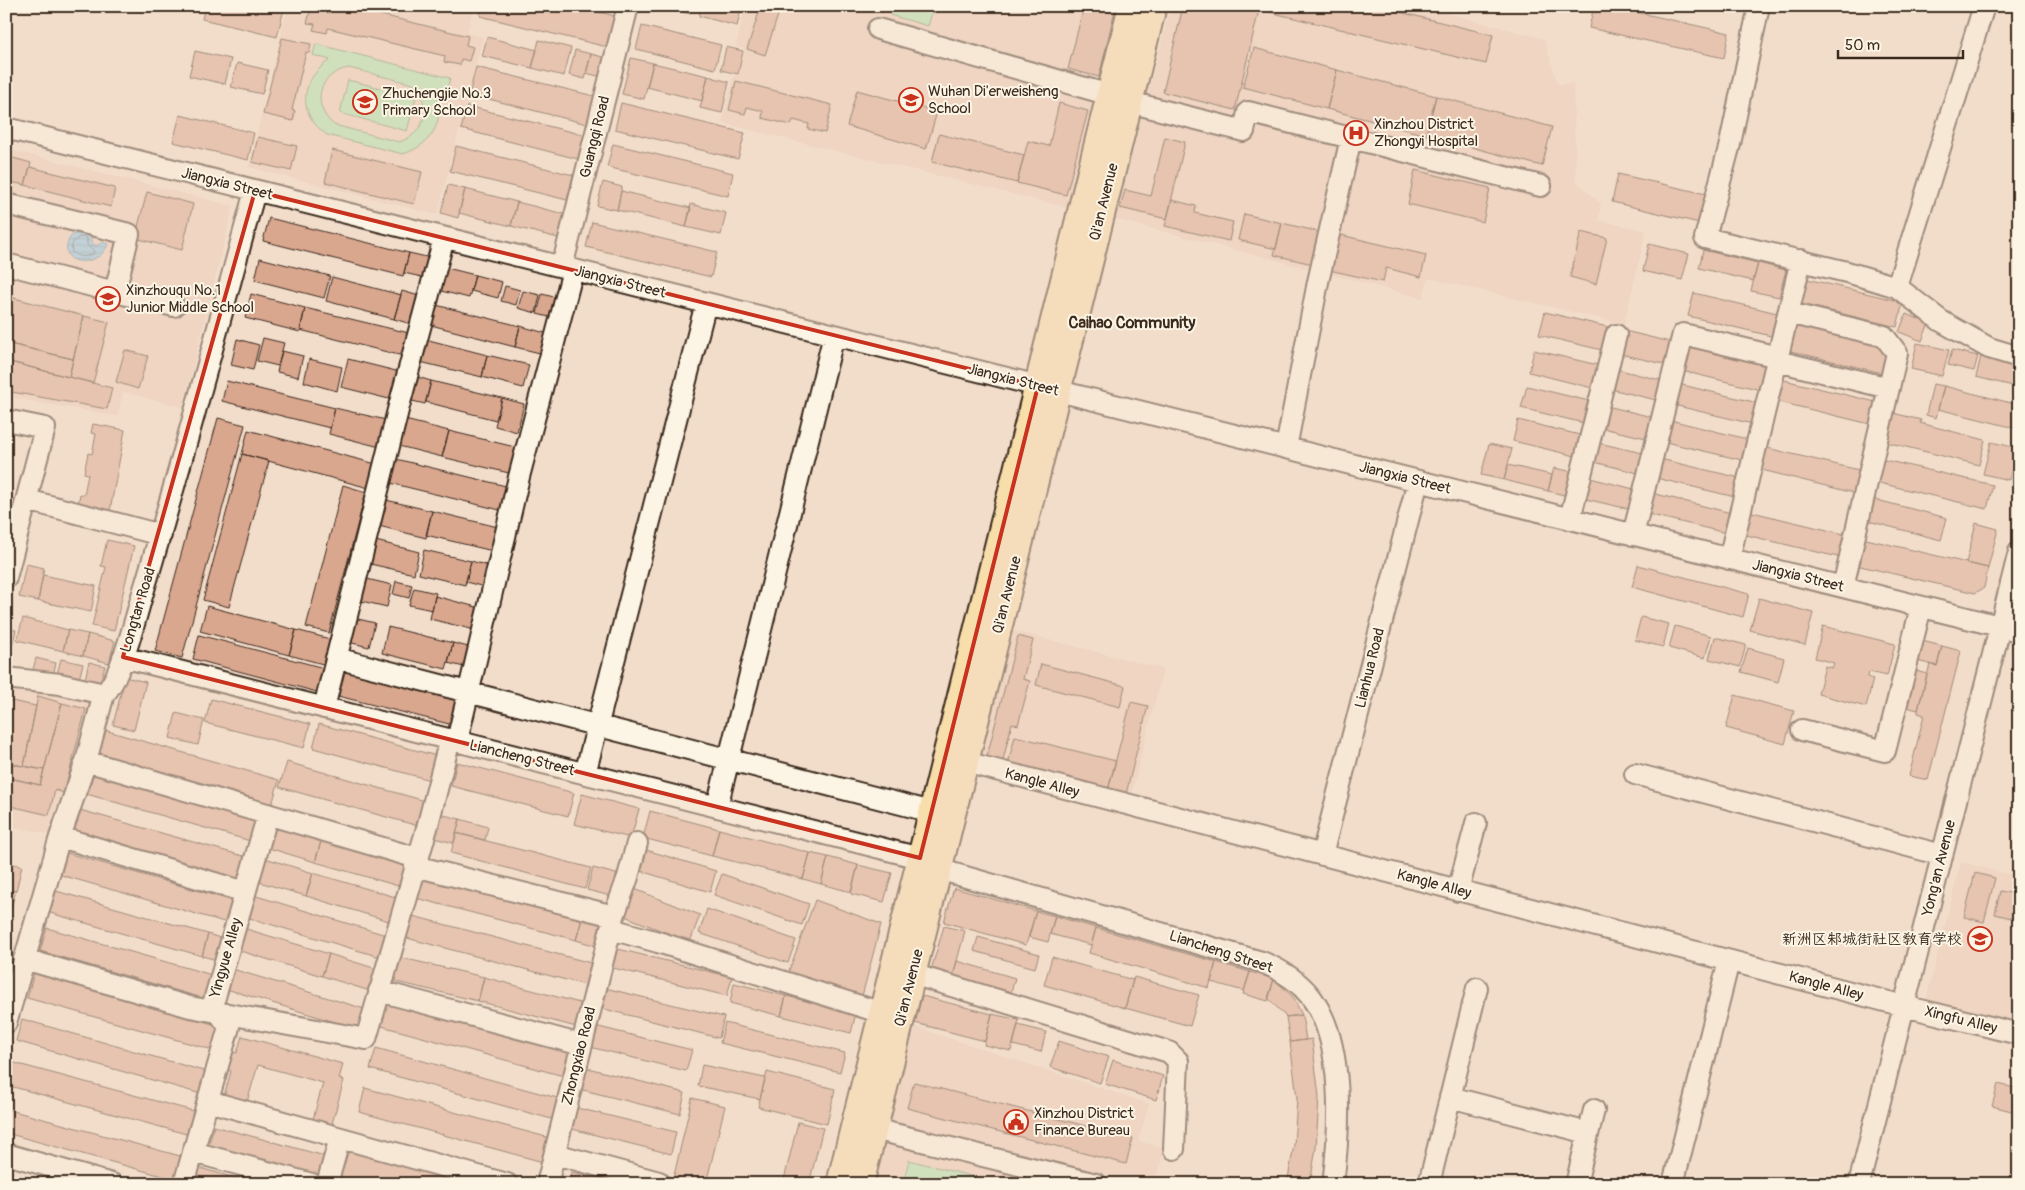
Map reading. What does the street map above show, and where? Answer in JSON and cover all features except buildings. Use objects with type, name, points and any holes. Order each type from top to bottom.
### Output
[{"type":"main road","name":"Qi'an Avenue","points":[[860,1184],[912,974],[929,864],[932,812],[1047,388],[1119,99],[1132,6]]},
{"type":"main road","name":"Qi'an Avenue","points":[[1119,99],[1153,6]]},
{"type":"main road","name":"Qi'an Avenue","points":[[840,1184],[882,1013],[929,864],[965,762],[1047,388]]},
{"type":"street","name":"Guangqi Road","points":[[218,1012],[366,1039],[416,862],[468,692],[628,6]]},
{"type":"street","points":[[1759,6],[1730,144],[1705,238],[1801,260],[1897,287],[1941,321],[1989,348],[2019,356]]},
{"type":"street","points":[[1897,287],[1984,6]]},
{"type":"street","points":[[878,29],[1119,99],[1244,131],[1248,112],[1541,186]]},
{"type":"street","name":"Jiangxia Street","points":[[6,128],[2009,629]]},
{"type":"street","points":[[1286,448],[1318,282],[1351,138]]},
{"type":"street","name":"Longtan Road","points":[[7,1021],[60,837],[86,761],[104,694],[111,688],[123,657],[161,535],[255,191]]},
{"type":"street","points":[[6,204],[129,234],[114,292]]},
{"type":"street","points":[[324,708],[398,410],[444,238]]},
{"type":"street","points":[[1729,559],[1801,260]]},
{"type":"street","points":[[6,264],[174,306]]},
{"type":"street","points":[[585,774],[706,303]]},
{"type":"street","points":[[1788,314],[1884,336],[1897,353],[1843,587]]},
{"type":"street","points":[[1633,535],[1683,334],[1889,388]]},
{"type":"street","points":[[716,807],[834,335]]},
{"type":"street","points":[[1570,519],[1616,335]]},
{"type":"street","points":[[6,420],[45,428],[6,578]]},
{"type":"street","name":"Lianhua Road","points":[[1322,855],[1418,481]]},
{"type":"street","points":[[26,500],[161,535]]},
{"type":"street","name":"Yong'an Avenue","points":[[1859,1184],[1942,855],[2009,629],[2019,552]]},
{"type":"street","points":[[1802,730],[1886,751],[1922,607]]},
{"type":"street","name":"Liancheng Street","points":[[123,657],[716,807],[929,864],[1262,962],[1276,968],[1295,981],[1310,996],[1330,1033],[1338,1107],[1337,1151],[1333,1184]]},
{"type":"street","points":[[336,658],[932,812]]},
{"type":"street","points":[[6,678],[60,684],[104,694]]},
{"type":"street","points":[[86,761],[268,814],[612,923],[658,942],[882,1013]]},
{"type":"street","name":"Kangle Alley","points":[[965,762],[1904,1006]]},
{"type":"street","points":[[1635,774],[1942,855]]},
{"type":"street","name":"Yingyue Alley","points":[[184,1184],[229,1027],[212,1004],[268,814]]},
{"type":"street","points":[[1458,891],[1476,823]]},
{"type":"street","points":[[60,837],[245,892]]},
{"type":"street","name":"Zhongxiao Road","points":[[547,1184],[612,923],[637,844]]},
{"type":"street","points":[[24,959],[190,1007],[218,1012]]},
{"type":"street","points":[[1672,1184],[1730,961]]},
{"type":"street","points":[[912,974],[1169,1052],[1178,1061],[1174,1149]]},
{"type":"street","points":[[1429,1184],[1477,988]]},
{"type":"street","points":[[380,991],[582,1045]]},
{"type":"street","name":"Xingfu Alley","points":[[1904,1006],[2019,1034]]},
{"type":"street","points":[[1450,1097],[1588,1133]]},
{"type":"street","points":[[208,1101],[507,1184]]},
{"type":"street","points":[[1576,1184],[1594,1110]]},
{"type":"street","points":[[874,1129],[1096,1184]]},
{"type":"street","points":[[327,1184],[340,1138]]},
{"type":"street","points":[[193,1152],[312,1184]]},
{"type":"street","points":[[6,1154],[112,1184]]},
{"type":"street","points":[[554,1154],[659,1182]]},
{"type":"highlighted area","points":[[255,191],[1038,386],[920,858],[123,657]]},
{"type":"shaded area","name":"Zhuchengjie No.3 Primary School","points":[[288,6],[474,6],[467,33],[483,37],[437,215],[249,167]]},
{"type":"shaded area","name":"Wuhan Di'erweisheng School","points":[[746,6],[1117,6],[1070,208],[722,123],[734,75],[738,76],[745,49],[736,46]]},
{"type":"shaded area","name":"Xinzhou District Zhongyi Hospital","points":[[1171,6],[1418,6],[1544,39],[1558,85],[1573,83],[1576,181],[1601,204],[1598,220],[1646,231],[1624,324],[1428,278],[1423,298],[1115,219]]},
{"type":"shaded area","name":"Xinzhouqu No.1 Junior Middle School","points":[[6,149],[233,206],[183,407],[123,392],[117,416],[6,397]]},
{"type":"shaded area","points":[[1011,630],[1163,669],[1130,800],[977,762]]},
{"type":"shaded area","points":[[6,685],[97,698],[71,798],[61,795],[49,834],[6,825]]},
{"type":"shaded area","name":"新洲区邾城街社区教育学校","points":[[1961,862],[2019,877],[2019,1023],[1926,1001]]},
{"type":"shaded area","name":"Xinzhou District Finance Bureau","points":[[912,1026],[1149,1104],[1138,1141],[1165,1149],[1154,1184],[872,1184]]},
{"type":"green space","points":[[893,6],[934,6],[928,26],[890,15]]},
{"type":"green space","points":[[316,44],[450,78],[447,90],[433,86],[439,108],[438,119],[430,136],[423,144],[403,154],[327,135],[310,117],[306,107],[306,97],[313,77],[330,60],[313,55]],"holes":[[[349,68],[413,84],[423,101],[424,118],[421,126],[415,133],[399,142],[334,125],[326,117],[320,99],[324,83],[330,76],[338,71]]]},
{"type":"green space","points":[[348,80],[416,97],[407,131],[340,113]]},
{"type":"green space","points":[[909,1160],[1002,1184],[903,1184]]},
{"type":"water","points":[[79,232],[91,234],[93,245],[103,242],[108,244],[104,252],[89,261],[74,260],[69,256],[67,250],[69,240],[72,235]]},
{"type":"place","name":"Wuhan Di'erweisheng School","points":[[911,100]]},
{"type":"place","name":"Zhuchengjie No.3 Primary School","points":[[365,102]]},
{"type":"place","name":"Xinzhou District Zhongyi Hospital","points":[[1356,133]]},
{"type":"place","name":"Xinzhouqu No.1 Junior Middle School","points":[[108,299]]},
{"type":"place","name":"新洲区邾城街社区教育学校","points":[[1980,939]]},
{"type":"place","name":"Xinzhou District Finance Bureau","points":[[1016,1122]]},
{"type":"district","name":"Caihao Community","points":[[1132,323]]}]
